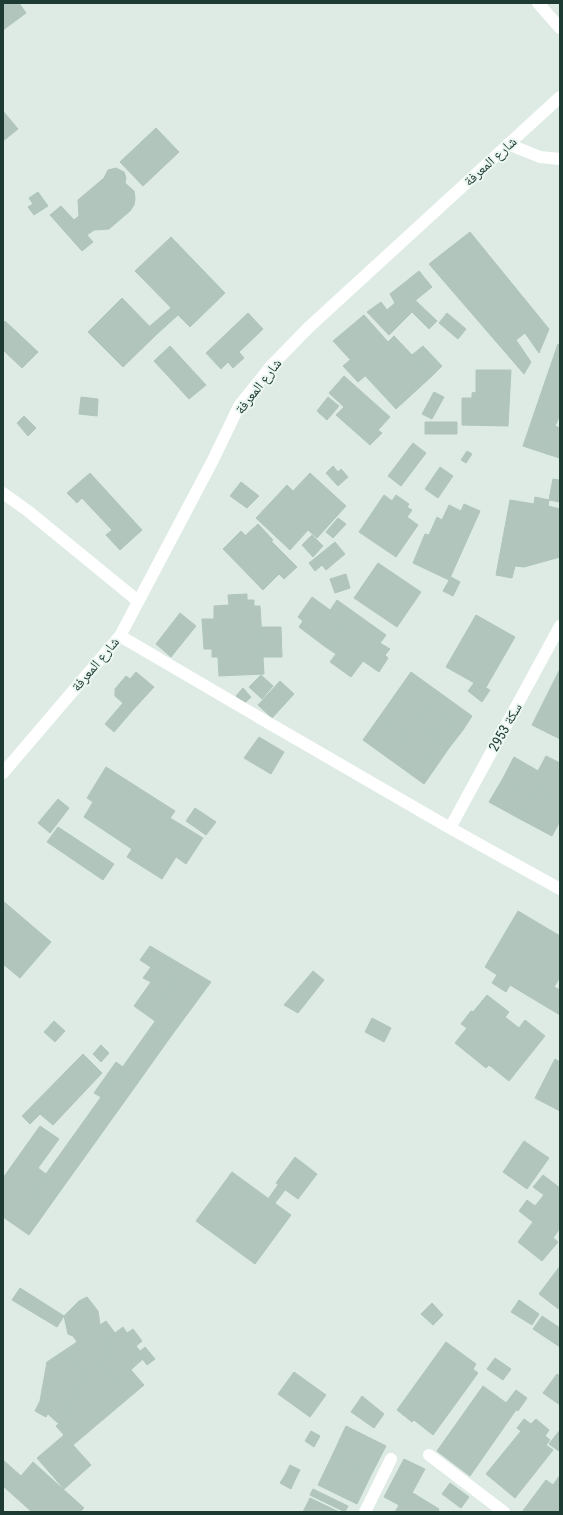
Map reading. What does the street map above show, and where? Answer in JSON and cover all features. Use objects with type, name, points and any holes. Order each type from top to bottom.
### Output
[{"type":"street","points":[[538,3],[560,28]]},
{"type":"street","name":"شارع المعرفة","points":[[3,773],[120,636],[213,460],[239,406],[271,366],[308,328],[560,97]]},
{"type":"street","points":[[508,144],[540,157],[560,159]]},
{"type":"street","points":[[3,493],[28,511],[138,601]]},
{"type":"street","name":"سكة 2953","points":[[450,828],[560,626]]},
{"type":"street","points":[[120,636],[450,828],[560,889]]},
{"type":"street","points":[[429,1455],[504,1512]]},
{"type":"street","points":[[365,1512],[391,1459]]},
{"type":"building","points":[[3,3],[19,3],[26,13],[3,30]]},
{"type":"building","points":[[3,111],[18,129],[3,141]]},
{"type":"building","points":[[156,128],[179,152],[143,186],[120,162]]},
{"type":"building","points":[[116,168],[124,172],[126,178],[125,183],[134,191],[134,205],[130,211],[109,229],[94,230],[87,235],[93,242],[82,251],[50,215],[61,206],[74,220],[79,216],[78,200],[104,178],[108,170]]},
{"type":"building","points":[[38,192],[48,206],[34,215],[28,207],[33,204],[29,198]]},
{"type":"building","points":[[470,232],[549,329],[539,353],[525,333],[516,340],[531,362],[524,374],[429,264]]},
{"type":"building","points":[[171,237],[225,293],[190,327],[135,271]]},
{"type":"building","points":[[419,271],[432,287],[417,299],[404,283]]},
{"type":"building","points":[[404,283],[417,299],[408,308],[412,312],[389,335],[367,312],[381,302],[387,310],[395,303],[390,294]]},
{"type":"building","points":[[122,298],[157,334],[123,367],[88,332]]},
{"type":"building","points":[[415,300],[437,321],[429,329],[408,308]]},
{"type":"building","points":[[171,308],[178,315],[157,334],[150,326]]},
{"type":"building","points":[[248,313],[263,329],[239,352],[244,358],[233,368],[228,362],[221,369],[206,353]]},
{"type":"building","points":[[447,313],[466,329],[458,339],[439,323]]},
{"type":"building","points":[[364,315],[388,342],[394,336],[432,376],[396,409],[333,341]]},
{"type":"building","points":[[5,321],[38,352],[22,368],[3,350],[3,324]]},
{"type":"building","points":[[558,344],[560,345],[560,415],[555,426],[549,423],[553,413],[536,408]]},
{"type":"building","points":[[170,346],[206,385],[189,399],[154,361]]},
{"type":"building","points":[[423,346],[442,366],[432,376],[412,355]]},
{"type":"building","points":[[350,360],[365,376],[358,382],[343,366]]},
{"type":"building","points":[[476,370],[511,370],[508,426],[462,425],[462,398],[472,398],[472,393],[476,392]]},
{"type":"building","points":[[344,376],[390,417],[378,430],[382,433],[370,445],[336,415],[344,407],[329,393]]},
{"type":"building","points":[[434,392],[444,397],[432,419],[422,414]]},
{"type":"building","points":[[81,397],[98,399],[97,416],[79,414]]},
{"type":"building","points":[[328,397],[339,406],[327,420],[317,411]]},
{"type":"building","points":[[536,408],[553,413],[549,423],[555,426],[547,454],[523,446]]},
{"type":"building","points":[[24,416],[36,428],[28,436],[17,423]]},
{"type":"building","points":[[425,422],[457,422],[457,434],[425,434]]},
{"type":"building","points":[[555,426],[560,428],[560,458],[547,454]]},
{"type":"building","points":[[413,443],[426,453],[401,486],[388,476]]},
{"type":"building","points":[[467,451],[472,454],[466,463],[461,460]]},
{"type":"building","points":[[333,466],[338,472],[341,469],[348,477],[338,486],[326,473]]},
{"type":"building","points":[[440,467],[453,476],[438,498],[425,489]]},
{"type":"building","points":[[90,473],[142,530],[120,550],[106,535],[112,530],[82,498],[77,503],[67,493]]},
{"type":"building","points":[[310,473],[346,506],[317,538],[308,530],[290,550],[256,518],[287,485],[293,491]]},
{"type":"building","points":[[553,479],[560,480],[560,502],[549,500]]},
{"type":"building","points":[[241,482],[259,496],[247,508],[230,496]]},
{"type":"building","points":[[384,495],[392,501],[396,495],[409,504],[407,507],[412,510],[407,517],[418,525],[396,557],[359,532]]},
{"type":"building","points":[[535,497],[549,500],[548,506],[560,509],[560,557],[524,567],[515,566],[512,578],[496,575],[510,500],[534,504]]},
{"type":"building","points":[[464,504],[480,511],[449,580],[413,563],[425,534],[429,535],[437,517],[442,520],[449,505],[461,511]]},
{"type":"building","points":[[338,518],[346,524],[333,538],[326,532]]},
{"type":"building","points":[[258,524],[273,540],[261,551],[246,535]]},
{"type":"building","points":[[241,531],[261,551],[271,541],[297,567],[284,579],[279,574],[263,590],[223,549]]},
{"type":"building","points":[[312,535],[323,546],[313,557],[302,545]]},
{"type":"building","points":[[335,542],[345,554],[326,570],[322,565],[315,571],[309,563]]},
{"type":"building","points":[[378,563],[421,592],[397,627],[354,598]]},
{"type":"building","points":[[346,574],[350,588],[335,593],[330,579]]},
{"type":"building","points":[[451,577],[460,582],[453,596],[443,591]]},
{"type":"building","points":[[247,594],[247,600],[254,600],[254,606],[260,606],[264,674],[219,676],[218,657],[212,657],[212,649],[204,649],[202,619],[214,619],[214,606],[229,605],[228,595]]},
{"type":"building","points":[[312,597],[330,610],[325,618],[340,629],[327,648],[299,627],[303,621],[298,617]]},
{"type":"building","points":[[337,600],[386,635],[380,643],[390,649],[385,655],[388,658],[379,672],[363,661],[351,677],[330,662],[336,654],[327,648],[340,629],[325,618]]},
{"type":"building","points":[[180,613],[196,626],[171,657],[156,644]]},
{"type":"building","points":[[476,615],[515,637],[485,689],[446,667]]},
{"type":"building","points":[[262,627],[281,627],[282,657],[263,657]]},
{"type":"building","points":[[560,669],[560,739],[532,725]]},
{"type":"building","points":[[136,672],[154,687],[132,711],[115,696],[115,689],[126,676],[130,679]]},
{"type":"building","points":[[411,672],[472,716],[463,730],[426,704],[413,722],[449,748],[438,764],[400,736],[403,732],[380,716]]},
{"type":"building","points":[[261,675],[273,686],[262,699],[249,687]]},
{"type":"building","points":[[280,681],[294,694],[272,718],[258,705]]},
{"type":"building","points":[[474,683],[490,690],[482,702],[468,691]]},
{"type":"building","points":[[243,688],[251,697],[244,704],[236,696]]},
{"type":"building","points":[[123,703],[132,711],[114,732],[105,724]]},
{"type":"building","points":[[426,704],[445,717],[432,736],[413,722]]},
{"type":"building","points":[[380,716],[403,732],[400,736],[438,764],[424,784],[363,740]]},
{"type":"building","points":[[445,717],[463,730],[449,748],[432,736]]},
{"type":"building","points":[[259,737],[284,752],[271,774],[244,758]]},
{"type":"building","points":[[546,756],[560,763],[560,800],[539,788],[547,776],[538,771]]},
{"type":"building","points":[[514,757],[547,776],[534,797],[502,780]]},
{"type":"building","points":[[106,767],[175,811],[170,818],[203,838],[186,864],[176,857],[162,879],[127,857],[132,849],[84,817],[93,802],[87,798]]},
{"type":"building","points":[[502,780],[534,797],[520,819],[489,802]]},
{"type":"building","points":[[539,788],[560,800],[560,821],[552,836],[520,819]]},
{"type":"building","points":[[58,799],[69,808],[50,833],[38,823]]},
{"type":"building","points":[[195,808],[216,822],[206,835],[186,821]]},
{"type":"building","points":[[58,827],[114,864],[103,880],[47,842]]},
{"type":"building","points":[[3,901],[51,942],[20,978],[3,964]]},
{"type":"building","points":[[518,911],[560,936],[560,977],[554,987],[560,990],[560,1015],[510,985],[506,992],[492,983],[497,975],[485,967]]},
{"type":"building","points":[[150,946],[211,982],[169,1039],[151,1027],[162,1012],[156,1008],[175,983],[140,960]]},
{"type":"building","points":[[151,967],[175,983],[156,1008],[162,1012],[155,1021],[134,1006],[151,982],[143,978]]},
{"type":"building","points":[[313,971],[324,980],[298,1013],[284,1005]]},
{"type":"building","points":[[487,995],[509,1012],[505,1017],[519,1028],[525,1020],[545,1036],[509,1081],[489,1065],[486,1068],[455,1043],[467,1028],[461,1024],[471,1011],[473,1012]]},
{"type":"building","points":[[372,1018],[391,1028],[384,1042],[365,1032]]},
{"type":"building","points":[[54,1021],[65,1031],[55,1042],[44,1032]]},
{"type":"building","points":[[151,1027],[169,1039],[137,1084],[119,1072]]},
{"type":"building","points":[[101,1045],[109,1053],[101,1062],[93,1054]]},
{"type":"building","points":[[83,1054],[102,1073],[53,1125],[40,1114],[30,1124],[22,1116]]},
{"type":"building","points":[[555,1059],[560,1062],[560,1111],[535,1098]]},
{"type":"building","points":[[116,1062],[123,1067],[101,1097],[94,1093]]},
{"type":"building","points":[[119,1072],[137,1084],[51,1204],[33,1192]]},
{"type":"building","points":[[40,1126],[59,1139],[38,1168],[46,1174],[33,1192],[51,1204],[29,1235],[3,1217],[3,1178]]},
{"type":"building","points":[[524,1141],[549,1158],[527,1189],[503,1172]]},
{"type":"building","points":[[295,1157],[317,1174],[298,1199],[276,1183]]},
{"type":"building","points":[[232,1172],[291,1215],[255,1264],[196,1221]]},
{"type":"building","points":[[543,1175],[560,1188],[560,1228],[553,1238],[558,1242],[542,1261],[518,1242],[533,1222],[519,1211],[527,1200],[535,1206],[544,1195],[533,1187]]},
{"type":"building","points":[[278,1185],[285,1190],[275,1203],[268,1199]]},
{"type":"building","points":[[560,1266],[560,1310],[539,1294]]},
{"type":"building","points":[[20,1288],[64,1316],[57,1327],[12,1300]]},
{"type":"building","points":[[87,1297],[98,1311],[100,1325],[106,1321],[115,1333],[107,1339],[112,1355],[83,1376],[65,1350],[77,1342],[73,1336],[68,1334],[64,1316],[79,1301]]},
{"type":"building","points":[[519,1300],[539,1314],[532,1325],[511,1312]]},
{"type":"building","points":[[432,1303],[443,1315],[433,1325],[421,1314]]},
{"type":"building","points":[[542,1316],[560,1328],[560,1347],[533,1329]]},
{"type":"building","points":[[123,1327],[127,1333],[133,1329],[142,1341],[136,1346],[140,1351],[138,1353],[143,1359],[116,1383],[100,1364],[112,1355],[107,1339]]},
{"type":"building","points":[[446,1342],[476,1364],[473,1369],[478,1373],[433,1435],[414,1420],[412,1422],[397,1410]]},
{"type":"building","points":[[145,1347],[155,1359],[147,1365],[138,1353]]},
{"type":"building","points":[[65,1350],[85,1379],[72,1389],[76,1395],[63,1407],[69,1415],[59,1424],[48,1414],[52,1406],[40,1401],[47,1362]]},
{"type":"building","points":[[495,1358],[511,1369],[503,1380],[487,1369]]},
{"type":"building","points":[[100,1364],[116,1383],[131,1370],[144,1385],[73,1445],[91,1465],[64,1489],[37,1458],[64,1435],[56,1426],[69,1415],[63,1407],[76,1395],[72,1389],[85,1379],[83,1376]]},
{"type":"building","points":[[294,1372],[326,1395],[310,1417],[278,1394]]},
{"type":"building","points":[[557,1374],[560,1376],[560,1405],[543,1393]]},
{"type":"building","points":[[483,1386],[516,1410],[470,1476],[437,1451]]},
{"type":"building","points":[[516,1390],[527,1398],[518,1411],[506,1403]]},
{"type":"building","points":[[362,1396],[384,1414],[374,1428],[351,1412]]},
{"type":"building","points":[[40,1401],[52,1406],[46,1417],[35,1411]]},
{"type":"building","points":[[524,1419],[531,1424],[536,1419],[549,1430],[545,1436],[550,1440],[546,1445],[553,1450],[515,1498],[486,1474],[521,1431],[517,1428]]},
{"type":"building","points":[[346,1426],[386,1446],[371,1475],[332,1456]]},
{"type":"building","points":[[560,1430],[560,1450],[559,1451],[549,1444]]},
{"type":"building","points":[[311,1431],[320,1436],[314,1447],[305,1441]]},
{"type":"building","points":[[332,1456],[371,1475],[357,1504],[318,1485]]},
{"type":"building","points":[[404,1459],[425,1469],[412,1493],[408,1490],[399,1505],[384,1497]]},
{"type":"building","points":[[3,1460],[21,1476],[33,1462],[84,1508],[80,1512],[32,1512],[3,1486]]},
{"type":"building","points":[[290,1465],[300,1470],[295,1480],[285,1475]]},
{"type":"building","points":[[285,1475],[295,1480],[291,1489],[280,1483]]},
{"type":"building","points":[[560,1475],[560,1512],[522,1512],[546,1480],[553,1485]]},
{"type":"building","points":[[450,1483],[469,1497],[461,1508],[442,1494]]},
{"type":"building","points":[[313,1489],[348,1506],[345,1512],[310,1495]]},
{"type":"building","points":[[408,1490],[439,1509],[438,1512],[395,1512]]},
{"type":"building","points":[[310,1498],[339,1512],[303,1512]]}]
